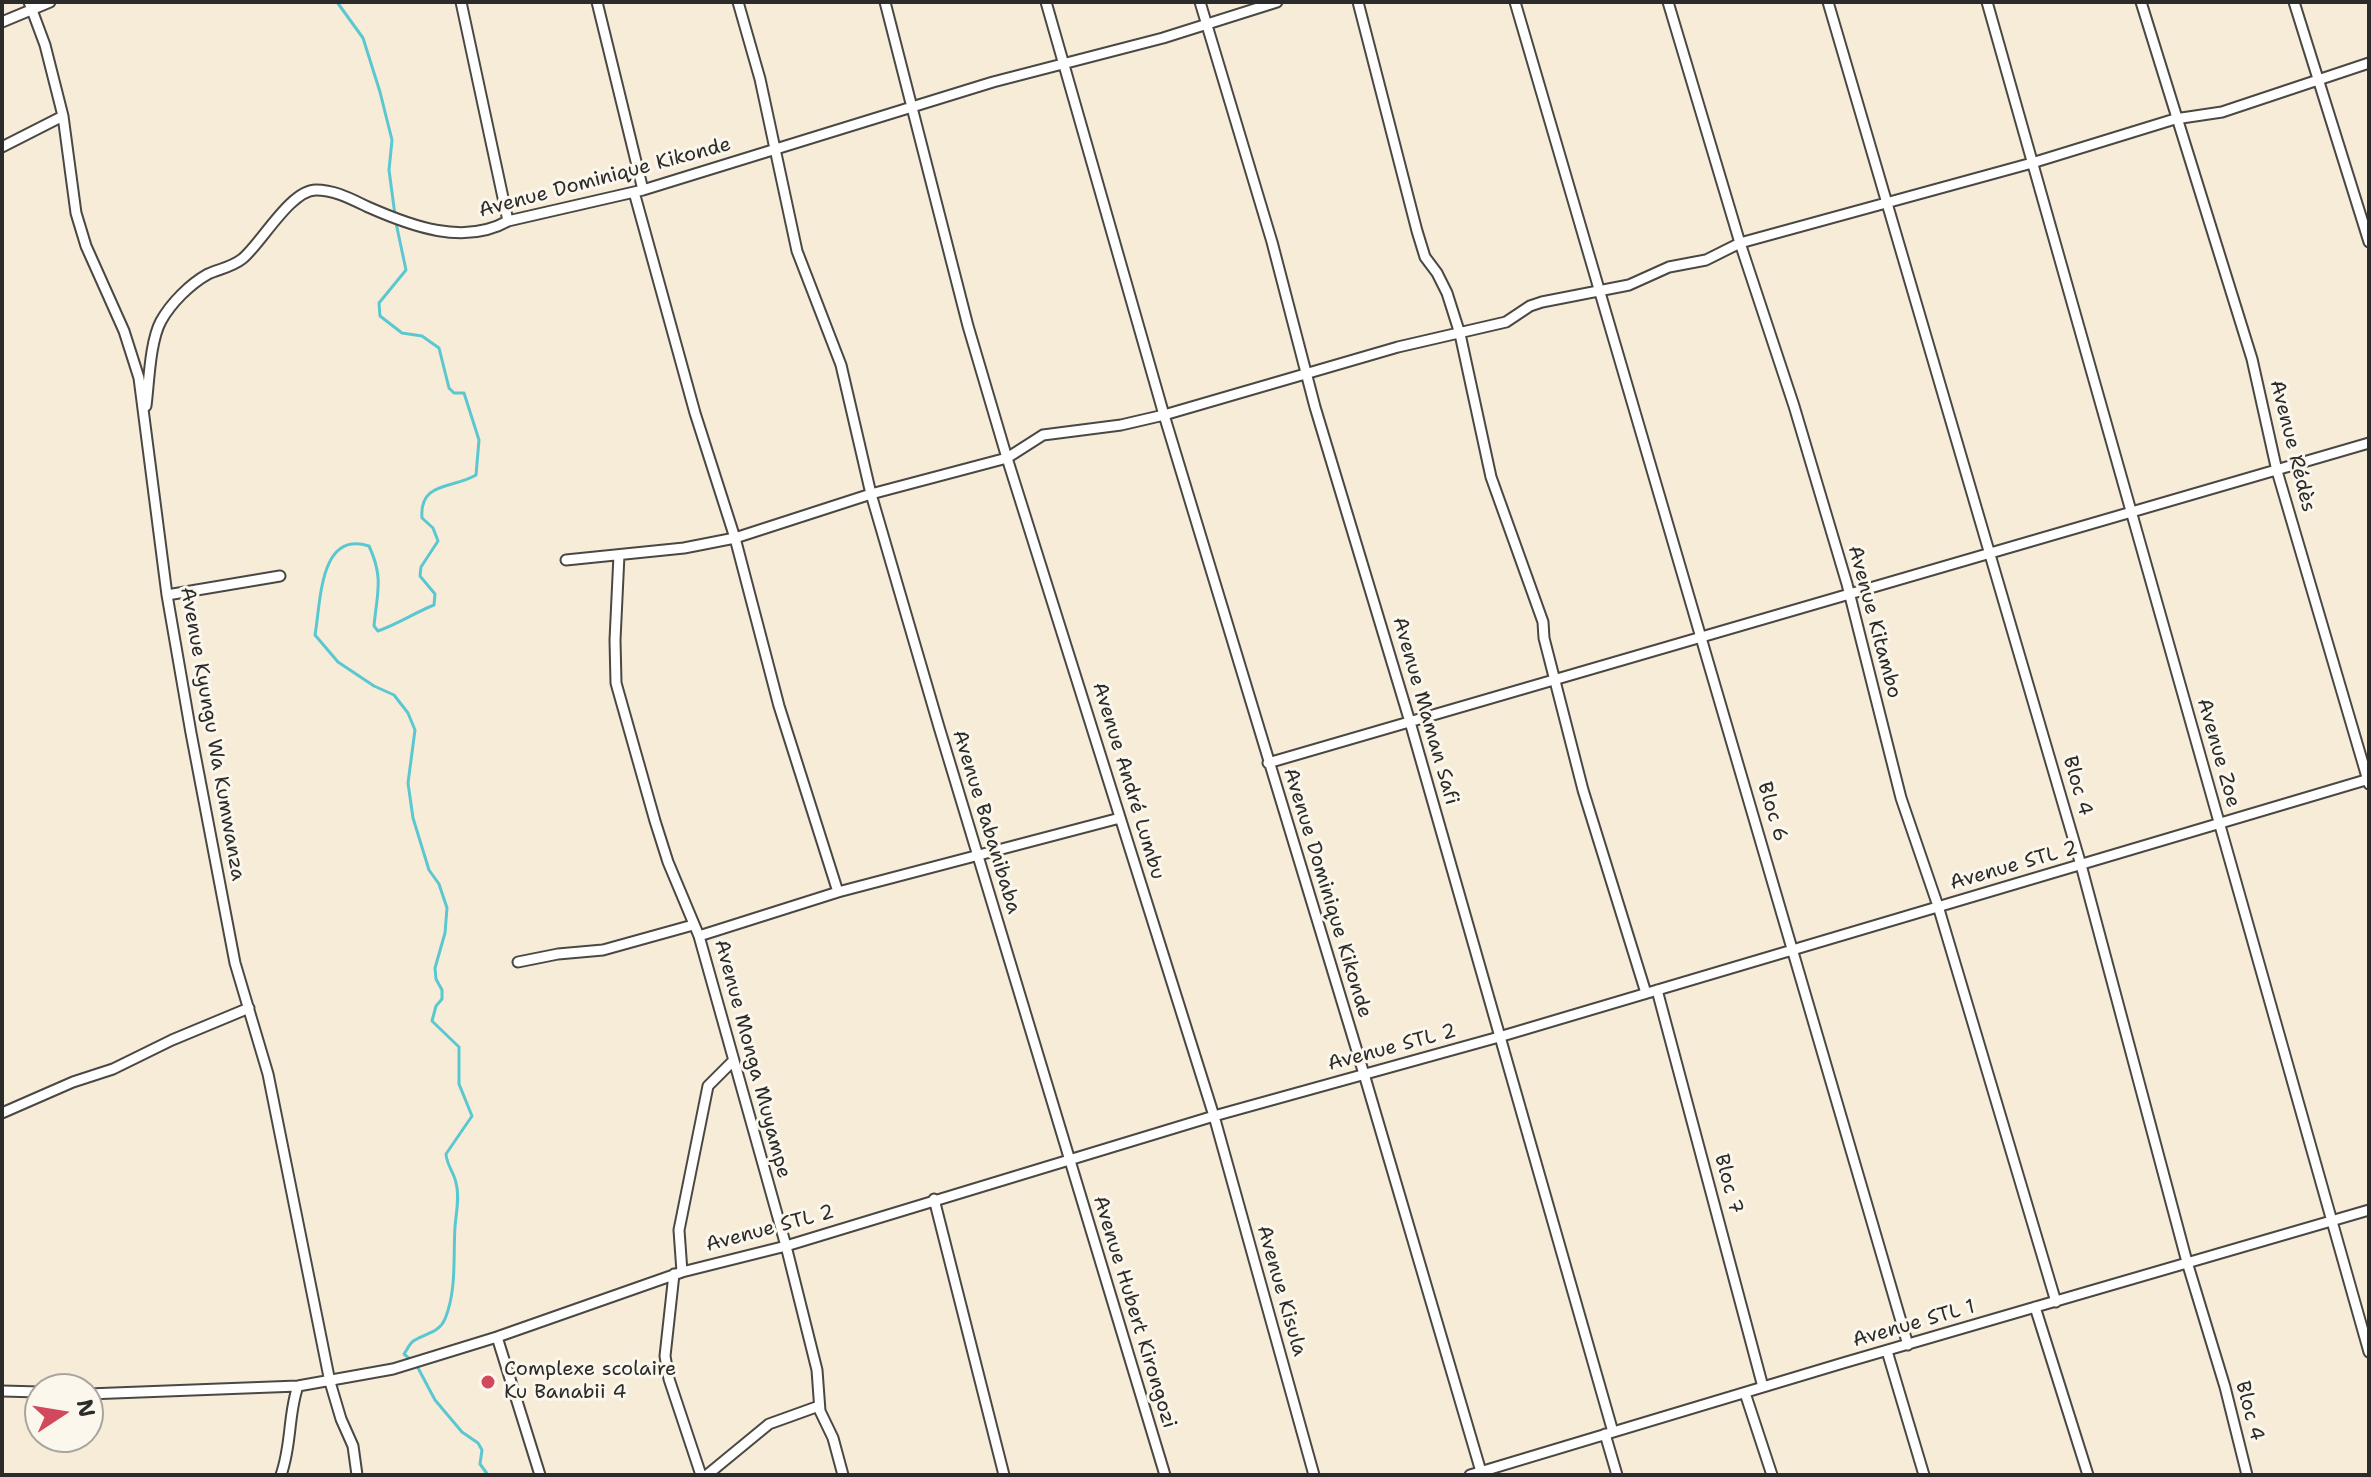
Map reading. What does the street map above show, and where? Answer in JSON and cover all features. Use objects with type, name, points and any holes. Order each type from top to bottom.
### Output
[{"type":"street","points":[[2,22],[30,6],[50,2]]},
{"type":"street","points":[[461,2],[508,221]]},
{"type":"street","points":[[597,2],[639,191],[695,413],[735,538],[779,706],[838,892]]},
{"type":"street","name":"Avenue Babanibaba","points":[[738,2],[760,79],[797,251],[841,365],[871,494],[1070,1160]]},
{"type":"street","name":"Avenue André Lumbu","points":[[885,2],[968,326],[1214,1116]]},
{"type":"street","name":"Avenue Dominique Kikonde","points":[[1046,2],[1164,415],[1482,1473]]},
{"type":"street","name":"Avenue Maman Safi","points":[[1200,2],[1410,722],[1609,1433],[1617,1475]]},
{"type":"street","name":"Avenue Dominique Kikonde","points":[[144,421],[159,324],[173,304],[208,275],[242,259],[289,205],[311,189],[332,190],[396,220],[450,233],[472,233],[499,227],[508,221],[639,191],[912,106],[1206,25],[1277,2]]},
{"type":"street","points":[[1358,2],[1422,249],[1442,282],[1460,334],[1491,477],[1543,622],[1544,638],[1583,790],[1646,993]]},
{"type":"street","name":"Bloc 6","points":[[1515,2],[1908,1345]]},
{"type":"street","name":"Avenue Kitambo","points":[[1668,2],[1740,243],[1794,406],[1849,593],[1901,798],[1938,906],[2056,1302]]},
{"type":"street","name":"Bloc 4","points":[[1828,2],[2081,865],[2247,1475]]},
{"type":"street","name":"Avenue Zoe","points":[[1987,2],[2369,1352]]},
{"type":"street","name":"Avenue Rédès","points":[[2141,2],[2252,359],[2277,471],[2369,781]]},
{"type":"street","points":[[2294,2],[2369,242]]},
{"type":"street","name":"Avenue Kyungu Wa Kumwanza","points":[[30,6],[45,45],[63,116],[76,213],[86,246],[133,355],[139,378],[167,595],[235,963],[268,1074],[330,1382],[353,1446],[357,1475]]},
{"type":"street","points":[[566,560],[684,548],[735,538],[871,494],[1007,458],[1043,435],[1121,425],[1164,415],[1407,345],[1506,322],[1542,302],[1629,285],[1669,267],[1706,260],[1740,243],[2032,163],[2175,119],[2222,112],[2369,63]]},
{"type":"street","points":[[2,147],[63,116]]},
{"type":"street","points":[[1268,763],[2369,443]]},
{"type":"street","points":[[619,555],[616,683],[655,821],[699,936]]},
{"type":"street","points":[[167,595],[280,576]]},
{"type":"street","name":"Avenue STL 2","points":[[330,1382],[428,1360],[678,1273],[786,1246],[1214,1116],[1499,1037],[2369,781]]},
{"type":"street","name":"Avenue Monga Muyampe","points":[[843,1475],[833,1438],[819,1406],[817,1370],[786,1246],[699,936],[838,892],[1120,818]]},
{"type":"street","points":[[518,962],[603,950],[693,925]]},
{"type":"street","name":"Bloc 7","points":[[1657,990],[1763,1387]]},
{"type":"street","points":[[2,1113],[73,1082],[113,1069],[249,1008]]},
{"type":"street","points":[[732,1062],[708,1086],[679,1230],[678,1273],[665,1356],[669,1379],[709,1474],[769,1424],[819,1406]]},
{"type":"street","name":"Avenue Kisula","points":[[1214,1116],[1314,1475]]},
{"type":"street","name":"Avenue Hubert Kirongozi","points":[[1070,1160],[1165,1475]]},
{"type":"street","points":[[934,1199],[1004,1475]]},
{"type":"street","name":"Avenue STL 1","points":[[1470,1475],[2369,1210]]},
{"type":"street","points":[[2035,1307],[2088,1475]]},
{"type":"street","points":[[497,1337],[540,1475]]},
{"type":"street","points":[[1887,1351],[1924,1475]]},
{"type":"street","points":[[104,1393],[330,1382]]},
{"type":"street","points":[[281,1475],[290,1448],[294,1397],[298,1386]]},
{"type":"street","points":[[2,1391],[24,1392]]},
{"type":"street","points":[[1745,1393],[1772,1475]]},
{"type":"waterway","points":[[337,2],[363,38],[380,92],[392,140],[389,170],[395,215]]},
{"type":"waterway","points":[[396,223],[406,270],[379,303],[380,316],[402,333],[422,336],[439,348],[449,388],[454,393],[464,393],[479,440],[476,475],[432,492],[423,506],[422,518],[433,528],[438,541],[421,567],[420,576],[435,594],[434,605],[378,631],[374,626],[377,567],[369,546],[353,544],[340,549],[326,572],[315,635],[338,662],[374,686],[394,695],[408,713],[415,730],[408,783],[413,818],[429,870],[439,884],[447,908],[445,933],[435,968],[442,999],[436,1006],[432,1021],[459,1047],[459,1084],[472,1116],[446,1154],[458,1194],[449,1308],[439,1327],[410,1344],[404,1354],[412,1361]]},
{"type":"waterway","points":[[417,1366],[435,1400],[462,1432],[478,1443],[482,1450],[480,1464],[488,1475]]},
{"type":"place","name":"Complexe scolaire Ku Banabii 4","points":[[488,1382]]}]
